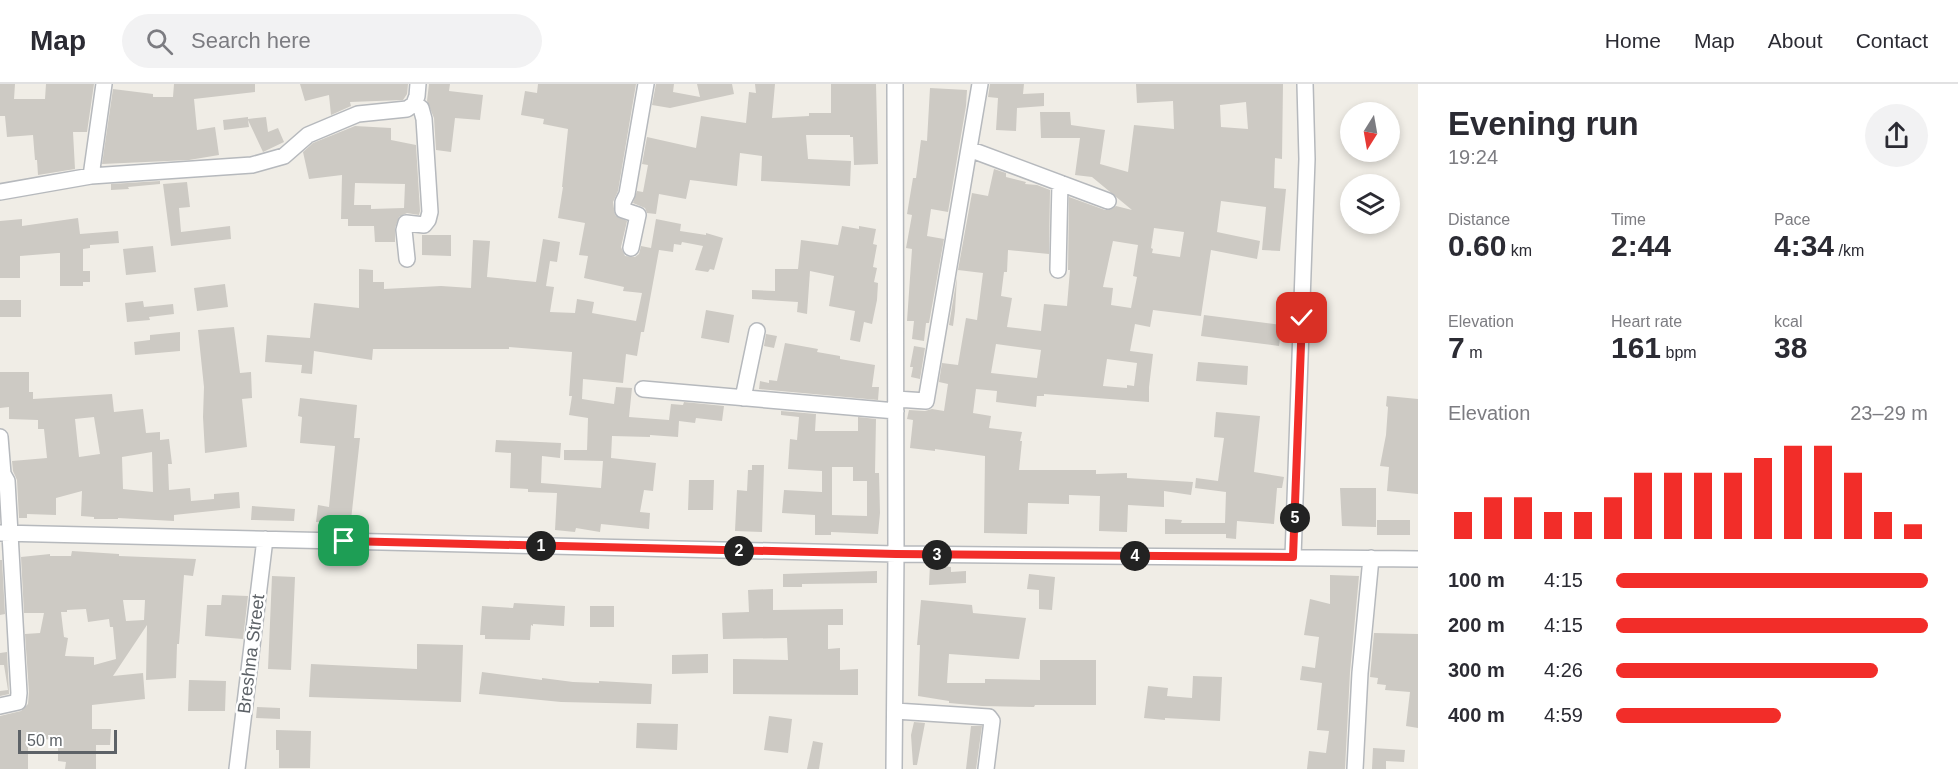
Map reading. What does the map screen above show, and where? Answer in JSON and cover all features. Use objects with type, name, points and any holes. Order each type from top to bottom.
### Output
[{"type":"street","points":[[91,176],[104,84]]},
{"type":"street","points":[[0,192],[91,176],[252,165],[284,156],[308,135],[358,114],[407,109],[414,104],[418,84]]},
{"type":"street","points":[[631,248],[638,215],[623,210],[623,202],[627,195],[646,84]]},
{"type":"street","points":[[894,769],[895,84]]},
{"type":"street","points":[[643,389],[743,398],[896,405],[926,401],[980,84]]},
{"type":"street","points":[[1293,557],[1307,159],[1305,84]]},
{"type":"street","points":[[406,259],[404,230],[406,222],[424,225],[428,220],[429,212],[424,119],[421,108],[414,104]]},
{"type":"street","points":[[969,149],[1108,201]]},
{"type":"street","points":[[1058,270],[1060,183]]},
{"type":"street","points":[[743,398],[757,331]]},
{"type":"street","points":[[0,437],[3,474],[7,481],[6,533],[11,569],[19,693],[18,702],[0,706]]},
{"type":"street","points":[[6,533],[896,554],[1418,559]]},
{"type":"street","name":"Breshna Street","points":[[237,769],[265,539]]},
{"type":"street","points":[[1355,769],[1360,673],[1371,558]]},
{"type":"street","points":[[895,711],[989,717],[992,721],[986,769]]},
{"type":"building","points":[[0,84],[15,84],[14,99],[45,99],[46,84],[94,84],[87,132],[73,132],[75,169],[38,175],[33,135],[7,137],[5,116],[0,116]]},
{"type":"building","points":[[174,84],[255,84],[255,92],[194,99],[197,130],[215,127],[219,155],[189,160],[102,164],[113,89],[153,94],[153,97],[173,97]]},
{"type":"building","points":[[300,84],[408,84],[407,94],[403,100],[350,102],[351,106],[331,115],[329,95],[305,101]]},
{"type":"building","points":[[429,84],[450,84],[449,91],[483,95],[480,120],[455,118],[451,152],[436,150],[434,118],[427,101]]},
{"type":"building","points":[[538,84],[636,84],[618,191],[613,202],[615,215],[627,221],[621,247],[625,256],[635,257],[639,254],[641,246],[651,248],[656,219],[681,224],[680,231],[706,235],[706,233],[723,238],[714,270],[710,269],[708,272],[695,270],[703,246],[682,242],[681,245],[674,244],[673,252],[659,250],[644,332],[641,332],[637,356],[626,354],[623,383],[583,379],[582,399],[614,404],[616,387],[632,388],[629,417],[669,420],[671,404],[683,405],[684,402],[724,406],[722,421],[696,418],[695,423],[679,421],[678,437],[612,436],[611,458],[656,463],[653,491],[644,490],[640,512],[650,513],[649,529],[601,524],[600,532],[576,528],[575,532],[555,530],[557,493],[528,492],[528,489],[510,488],[511,453],[495,452],[496,440],[561,443],[560,458],[542,456],[541,483],[601,488],[603,461],[564,460],[564,450],[587,450],[588,418],[569,415],[572,396],[569,396],[572,352],[509,347],[509,349],[373,349],[372,360],[314,351],[312,374],[301,373],[302,365],[265,362],[267,335],[310,338],[314,303],[359,308],[359,269],[373,270],[373,282],[384,282],[384,289],[441,286],[471,288],[473,240],[490,241],[487,277],[536,282],[543,239],[560,242],[557,262],[550,261],[546,286],[554,287],[550,312],[575,313],[577,299],[594,302],[592,313],[636,321],[642,293],[623,291],[624,287],[584,278],[588,256],[579,255],[585,223],[558,218],[568,129],[543,124],[544,119],[521,115],[525,91],[537,93]]},
{"type":"building","points":[[656,84],[674,84],[673,92],[700,97],[697,84],[732,84],[734,94],[670,108],[652,105]]},
{"type":"building","points":[[755,84],[775,84],[772,118],[809,116],[809,113],[831,113],[831,84],[876,84],[878,164],[854,165],[853,137],[850,135],[806,135],[808,159],[851,161],[850,186],[761,181],[762,156],[740,153],[737,186],[690,180],[686,199],[659,194],[656,214],[647,213],[645,208],[633,203],[637,191],[643,192],[648,165],[642,164],[647,137],[696,148],[701,116],[746,123],[749,92],[756,93]]},
{"type":"building","points":[[990,84],[1024,84],[1023,94],[1044,93],[1044,106],[1017,108],[1016,131],[996,130],[998,98],[988,97]]},
{"type":"building","points":[[1136,84],[1283,84],[1282,159],[1275,158],[1274,188],[1286,189],[1280,251],[1262,250],[1266,207],[1221,201],[1217,232],[1260,241],[1257,259],[1211,250],[1201,316],[1153,310],[1150,327],[1135,324],[1130,351],[1153,354],[1149,402],[1044,394],[1044,396],[1037,396],[1036,407],[996,402],[997,391],[976,389],[973,413],[991,416],[989,428],[1022,432],[1019,470],[1096,470],[1096,474],[1127,473],[1127,478],[1193,482],[1191,495],[1164,491],[1164,507],[1128,505],[1127,532],[1099,531],[1100,496],[1069,495],[1069,504],[1028,503],[1027,534],[984,533],[985,456],[910,448],[913,420],[907,419],[909,410],[944,411],[948,384],[939,382],[942,363],[958,365],[966,318],[977,320],[983,273],[958,270],[972,193],[988,196],[994,169],[1006,173],[1006,177],[1050,190],[1049,254],[1008,250],[1007,272],[1004,272],[1001,296],[1012,298],[1007,327],[1041,331],[1044,304],[1067,306],[1070,270],[1068,270],[1069,197],[1105,210],[1116,206],[1132,210],[1092,177],[1075,175],[1080,138],[1041,138],[1040,112],[1070,112],[1071,125],[1105,130],[1100,164],[1128,172],[1134,125],[1174,129],[1173,101],[1137,103]],"holes":[[[1246,102],[1248,129],[1221,127],[1220,105]],[[1154,228],[1184,232],[1180,257],[1152,253]],[[1113,241],[1138,245],[1133,276],[1137,277],[1131,308],[1111,305],[1113,288],[1103,287]],[[996,344],[1041,350],[1037,378],[991,373]],[[1107,359],[1137,363],[1134,386],[1127,385],[1127,388],[1103,386]]]},
{"type":"building","points":[[930,88],[967,90],[948,212],[931,209],[927,236],[944,239],[924,341],[912,339],[914,321],[907,321],[912,249],[906,248],[912,215],[907,214],[913,178],[916,178],[921,140],[927,141]]},
{"type":"building","points":[[248,117],[248,119],[266,117],[268,132],[278,128],[284,142],[263,152],[248,120],[249,127],[224,130],[223,120]]},
{"type":"building","points":[[355,126],[391,128],[391,140],[416,145],[420,211],[419,215],[407,213],[399,217],[395,228],[395,242],[375,242],[374,226],[348,226],[348,219],[341,219],[342,175],[309,179],[303,152],[313,143]],"holes":[[[355,183],[405,184],[404,208],[371,209],[371,205],[354,205]]]},
{"type":"building","points":[[160,181],[160,184],[111,190],[111,184]]},
{"type":"building","points":[[187,182],[190,207],[179,208],[181,232],[230,226],[231,239],[171,246],[163,184]]},
{"type":"building","points":[[78,218],[80,234],[118,231],[119,243],[90,245],[90,248],[83,249],[83,271],[90,271],[90,282],[83,282],[83,286],[60,286],[60,253],[20,256],[20,278],[0,278],[0,221],[22,219],[22,226]]},
{"type":"building","points":[[842,226],[876,229],[873,244],[877,245],[873,267],[877,268],[874,282],[878,283],[877,300],[872,324],[864,322],[860,342],[850,340],[855,311],[829,306],[834,276],[810,271],[807,314],[797,312],[798,302],[752,299],[752,290],[775,291],[775,269],[798,269],[801,240],[838,245]]},
{"type":"building","points":[[422,235],[451,235],[451,256],[422,255]]},
{"type":"building","points":[[153,246],[156,272],[126,275],[123,249]]},
{"type":"building","points":[[957,277],[955,311],[953,326],[949,325]]},
{"type":"building","points":[[225,284],[228,307],[197,311],[194,288]]},
{"type":"building","points":[[0,300],[21,300],[21,317],[0,317]]},
{"type":"building","points":[[143,301],[144,307],[173,304],[174,314],[149,317],[150,320],[127,322],[125,303]]},
{"type":"building","points":[[706,310],[734,315],[729,343],[701,338]]},
{"type":"building","points":[[1311,311],[1327,312],[1327,333],[1311,333]]},
{"type":"building","points":[[1204,315],[1282,325],[1279,346],[1201,336]]},
{"type":"building","points":[[234,327],[240,373],[251,372],[252,398],[242,399],[247,447],[205,453],[204,387],[198,330]]},
{"type":"building","points":[[180,332],[180,351],[135,355],[134,342],[150,340],[150,335]]},
{"type":"building","points":[[766,334],[777,336],[774,348],[764,346]]},
{"type":"building","points":[[785,343],[818,349],[817,352],[840,356],[840,359],[875,365],[872,387],[879,387],[878,400],[759,389],[760,381],[769,383],[769,380],[777,381]]},
{"type":"building","points":[[914,346],[925,348],[920,379],[911,377],[913,367],[910,367]]},
{"type":"building","points":[[1198,362],[1248,366],[1247,385],[1196,381]]},
{"type":"building","points":[[0,372],[29,372],[29,392],[33,392],[33,399],[112,394],[114,412],[143,409],[146,433],[160,432],[160,440],[169,439],[172,464],[168,464],[169,490],[190,488],[191,501],[214,499],[214,494],[239,492],[240,508],[174,515],[174,521],[94,519],[94,517],[81,516],[82,491],[56,498],[56,515],[27,514],[27,518],[19,518],[17,480],[12,461],[47,458],[44,429],[38,429],[38,420],[9,419],[9,407],[0,408]],"holes":[[[94,417],[100,454],[79,457],[75,419]],[[152,452],[153,492],[123,489],[122,457]]]},
{"type":"building","points":[[1387,396],[1418,399],[1418,494],[1387,491],[1389,467],[1380,466],[1386,435]]},
{"type":"building","points":[[300,398],[357,405],[354,438],[360,438],[351,520],[331,517],[330,523],[316,522],[318,505],[329,507],[335,446],[300,443],[302,417],[298,416]]},
{"type":"building","points":[[781,411],[816,414],[815,431],[858,431],[858,417],[876,419],[875,473],[879,473],[880,513],[878,534],[831,532],[831,535],[815,535],[815,515],[782,513],[784,490],[822,492],[822,471],[788,469],[790,439],[797,440],[799,417],[781,415]],"holes":[[[832,467],[853,467],[853,481],[867,481],[867,516],[832,515]]]},
{"type":"building","points":[[1216,412],[1260,416],[1254,472],[1284,477],[1282,488],[1277,488],[1274,524],[1237,521],[1236,539],[1226,538],[1226,534],[1165,534],[1165,519],[1182,520],[1181,523],[1225,523],[1226,492],[1195,488],[1196,478],[1218,481],[1224,438],[1214,437]]},
{"type":"building","points":[[752,465],[764,465],[762,532],[735,531],[737,490],[747,491],[748,470],[752,470]]},
{"type":"building","points":[[689,480],[714,480],[713,510],[688,510]]},
{"type":"building","points":[[1340,488],[1376,488],[1376,527],[1342,526]]},
{"type":"building","points":[[252,506],[295,509],[294,521],[251,520]]},
{"type":"building","points":[[1377,520],[1410,520],[1410,535],[1377,535]]},
{"type":"building","points":[[72,551],[119,554],[119,556],[196,559],[193,576],[184,575],[176,678],[146,680],[147,625],[113,676],[143,673],[145,699],[92,705],[92,729],[111,729],[110,745],[96,745],[96,769],[65,769],[66,762],[58,761],[58,739],[28,740],[28,769],[0,769],[0,716],[21,711],[28,704],[25,634],[40,633],[44,613],[24,613],[21,557],[50,554],[50,556],[71,556]],"holes":[[[123,600],[145,600],[144,620],[126,621]],[[86,609],[88,622],[109,619],[110,627],[113,627],[116,659],[94,665],[94,657],[65,656],[68,638],[64,637],[61,612]]]},
{"type":"building","points":[[0,560],[2,560],[5,614],[0,615]]},
{"type":"building","points":[[930,564],[951,567],[951,572],[966,571],[966,583],[929,585]]},
{"type":"building","points":[[877,571],[877,583],[802,584],[802,587],[783,587],[783,574]]},
{"type":"building","points":[[1029,574],[1055,577],[1052,610],[1039,609],[1039,590],[1027,589]]},
{"type":"building","points":[[1330,575],[1359,576],[1350,672],[1345,769],[1307,769],[1309,751],[1326,753],[1329,731],[1317,730],[1322,683],[1300,680],[1302,666],[1315,668],[1319,637],[1304,635],[1310,599],[1330,604]]},
{"type":"building","points":[[272,576],[295,577],[291,670],[268,669]]},
{"type":"building","points":[[773,589],[773,610],[843,609],[843,625],[828,625],[828,649],[840,648],[840,670],[858,669],[858,695],[733,694],[733,659],[788,660],[787,638],[723,639],[722,613],[749,612],[748,590]]},
{"type":"building","points":[[222,595],[248,596],[243,639],[205,636],[207,605],[221,605]]},
{"type":"building","points":[[921,600],[972,605],[973,613],[1026,618],[1019,659],[949,654],[947,683],[985,683],[985,679],[1040,680],[1040,660],[1096,660],[1096,705],[982,706],[949,703],[949,701],[918,696],[920,645],[917,645]]},
{"type":"building","points":[[514,603],[565,606],[564,626],[533,624],[530,640],[485,639],[485,635],[480,635],[482,606],[513,608]]},
{"type":"building","points":[[590,606],[614,606],[614,627],[590,627]]},
{"type":"building","points":[[1374,633],[1418,634],[1418,728],[1406,726],[1410,692],[1385,690],[1386,685],[1377,684],[1378,678],[1370,677]]},
{"type":"building","points":[[417,644],[463,645],[461,702],[309,697],[311,664],[417,669]]},
{"type":"building","points":[[7,652],[9,694],[0,696],[0,691],[8,690],[4,665],[0,665],[0,653]]},
{"type":"building","points":[[708,654],[708,673],[672,674],[672,655]]},
{"type":"building","points":[[482,672],[542,680],[542,678],[573,682],[652,684],[651,704],[561,702],[479,694]]},
{"type":"building","points":[[1193,676],[1222,677],[1220,721],[1144,718],[1148,686],[1168,688],[1167,696],[1192,698]]},
{"type":"building","points":[[189,680],[226,681],[225,711],[188,711]]},
{"type":"building","points":[[257,707],[280,708],[280,719],[256,718]]},
{"type":"building","points":[[769,716],[792,719],[788,753],[764,750]]},
{"type":"building","points":[[914,722],[925,723],[917,765],[913,765],[911,735]]},
{"type":"building","points":[[637,723],[678,724],[677,750],[636,748]]},
{"type":"building","points":[[971,726],[982,726],[976,769],[966,769]]},
{"type":"building","points":[[276,730],[311,731],[310,768],[279,768]]},
{"type":"building","points":[[813,741],[823,743],[819,769],[807,769]]},
{"type":"building","points":[[1373,748],[1405,750],[1404,762],[1386,761],[1386,769],[1372,769]]},
{"type":"route","points":[[344,541],[896,554],[1293,557],[1302,318]]}]
